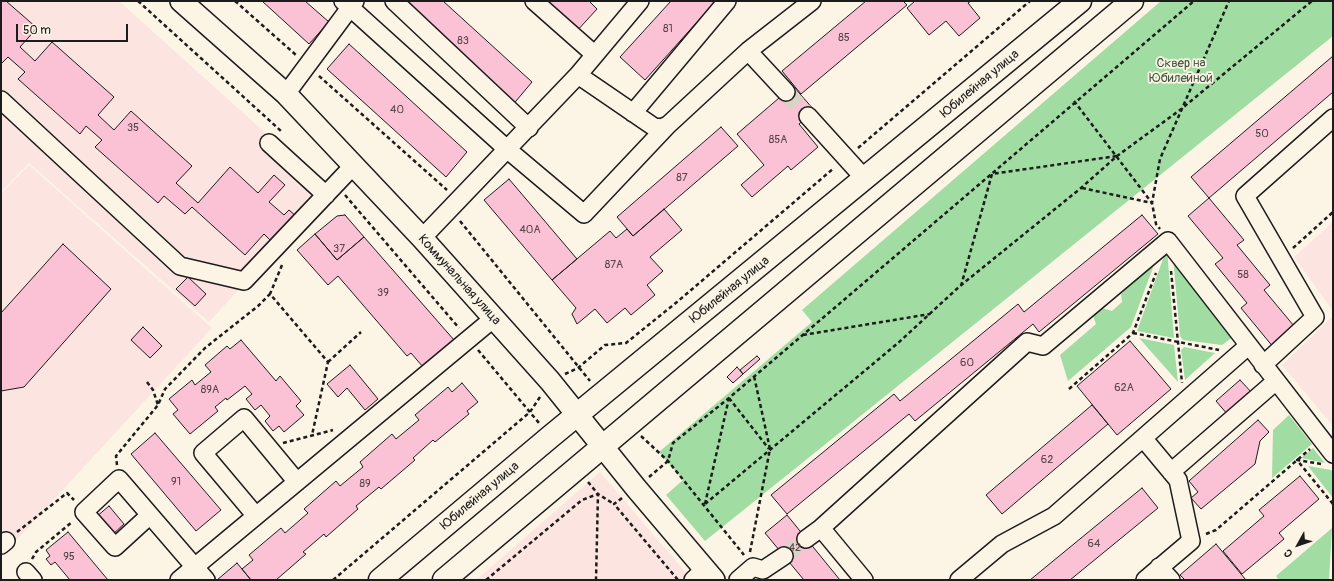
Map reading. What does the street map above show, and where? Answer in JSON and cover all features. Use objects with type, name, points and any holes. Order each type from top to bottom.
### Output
[{"type":"highway","name":"Юбилейная улица","points":[[380,580],[550,437],[1080,1]]},
{"type":"highway","points":[[444,580],[604,447],[1132,1]]},
{"type":"main road","name":"Коммунальная улица","points":[[181,1],[286,94],[422,238],[550,381],[604,447],[704,576]]},
{"type":"street","points":[[394,1],[529,128]]},
{"type":"street","points":[[534,1],[594,54]]},
{"type":"street","points":[[422,238],[508,150],[578,75],[594,54],[640,1]]},
{"type":"street","points":[[632,113],[727,1]]},
{"type":"street","points":[[286,94],[350,3],[508,150],[584,214],[668,125],[748,51],[812,1]]},
{"type":"street","points":[[748,51],[786,92]]},
{"type":"street","points":[[578,75],[654,127],[660,128],[668,125]]},
{"type":"street","points":[[1,100],[180,266],[244,281],[353,166]]},
{"type":"street","points":[[808,116],[865,179]]},
{"type":"street","points":[[1263,365],[1315,317],[1245,196],[1333,118]]},
{"type":"street","points":[[269,143],[331,190]]},
{"type":"street","points":[[806,539],[821,528],[1027,342],[1043,346],[1168,240],[1243,350],[1263,365],[1321,439],[1328,459]]},
{"type":"street","points":[[179,580],[494,318]]},
{"type":"street","points":[[959,580],[1002,544],[1054,516],[1243,350]]},
{"type":"street","points":[[1171,472],[1276,381]]},
{"type":"street","points":[[256,516],[203,453],[244,418],[297,482]]},
{"type":"street","points":[[1143,438],[1178,480],[1191,541],[1165,574],[1145,580]]},
{"type":"street","points":[[150,515],[115,546],[84,512],[120,479],[206,580]]},
{"type":"street","points":[[821,528],[864,580]]},
{"type":"street","points":[[738,580],[784,556]]},
{"type":"path","points":[[138,1],[287,136]]},
{"type":"path","points":[[235,1],[448,191],[450,209],[578,368],[602,395]]},
{"type":"path","points":[[333,580],[530,412],[550,381],[578,368],[605,345],[626,343],[677,302],[1030,1]]},
{"type":"path","points":[[668,461],[673,443],[729,398],[992,174],[1074,101],[1194,1]]},
{"type":"path","points":[[1184,402],[1168,240],[1156,224],[1152,203],[1160,159],[1180,110],[1229,1]]},
{"type":"path","points":[[705,504],[898,343],[960,286],[1081,188],[1117,156],[1180,110],[1312,1]]},
{"type":"path","points":[[1074,101],[1152,203]]},
{"type":"path","points":[[992,174],[1117,156]]},
{"type":"path","points":[[960,286],[992,174]]},
{"type":"path","points":[[1081,188],[1152,203]]},
{"type":"path","points":[[331,190],[468,339],[550,437]]},
{"type":"path","points":[[1281,259],[1333,212]]},
{"type":"path","points":[[120,479],[116,456],[158,405],[166,389],[205,348],[258,306],[270,294],[284,260]]},
{"type":"path","points":[[1069,389],[1133,333],[1158,269]]},
{"type":"path","points":[[270,294],[328,362]]},
{"type":"path","points":[[802,335],[930,314]]},
{"type":"path","points":[[312,436],[328,362],[361,332]]},
{"type":"path","points":[[1133,333],[1177,342],[1243,350]]},
{"type":"path","points":[[754,376],[770,449],[759,569]]},
{"type":"path","points":[[147,382],[153,390],[158,405]]},
{"type":"path","points":[[729,398],[770,449]]},
{"type":"path","points":[[705,504],[729,398]]},
{"type":"path","points":[[630,425],[668,461],[759,569]]},
{"type":"path","points":[[267,447],[341,428]]},
{"type":"path","points":[[1191,541],[1216,530],[1321,439]]},
{"type":"path","points":[[1297,460],[1328,459]]},
{"type":"path","points":[[1297,460],[1333,504]]},
{"type":"path","points":[[578,468],[598,494],[614,504]]},
{"type":"path","points":[[3,543],[67,493],[84,512],[36,552],[29,576]]},
{"type":"path","points":[[486,580],[582,500],[598,494]]},
{"type":"path","points":[[596,580],[598,494]]},
{"type":"shaded area","points":[[1,1],[119,1],[330,191],[209,322],[29,163],[1,192]]},
{"type":"shaded area","points":[[29,165],[212,328],[1,557],[1,194]]},
{"type":"shaded area","points":[[1333,222],[1333,311],[1294,257]]},
{"type":"shaded area","points":[[1333,316],[1333,426],[1282,365]]},
{"type":"shaded area","points":[[600,472],[692,580],[476,580]]},
{"type":"green space","name":"Сквер на Юбилейной","points":[[1161,1],[1333,1],[1333,36],[705,541],[666,495],[683,480],[659,452],[812,322],[802,310]]},
{"type":"green space","points":[[1167,248],[1174,338],[1137,331]]},
{"type":"green space","points":[[1173,257],[1233,337],[1222,345],[1183,340],[1180,336]]},
{"type":"green space","points":[[1155,262],[1131,327],[1068,381],[1060,355],[1096,324],[1093,316],[1102,308],[1112,311],[1122,302],[1121,294]]},
{"type":"green space","points":[[1139,338],[1174,345],[1178,382]]},
{"type":"green space","points":[[1184,347],[1215,353],[1185,380],[1181,350]]},
{"type":"green space","points":[[1289,415],[1312,444],[1272,478],[1273,430]]},
{"type":"green space","points":[[1313,448],[1325,463],[1301,458]]},
{"type":"green space","points":[[1308,466],[1331,470],[1333,472],[1333,498]]},
{"type":"green space","points":[[1332,528],[1329,580],[1279,580],[1276,576]]},
{"type":"building","points":[[1,1],[6,1],[37,28],[20,47],[35,61],[52,42],[114,97],[98,115],[114,130],[131,111],[192,166],[176,183],[198,203],[230,167],[258,193],[274,175],[285,185],[269,202],[284,215],[289,210],[296,216],[272,242],[264,234],[245,255],[192,207],[185,214],[164,196],[158,203],[95,147],[102,140],[86,126],[80,134],[18,79],[25,72],[8,57],[1,64]]},
{"type":"building","points":[[262,1],[305,1],[329,22],[309,44]]},
{"type":"building","points":[[394,1],[443,1],[532,82],[511,107]]},
{"type":"building","points":[[540,1],[589,1],[597,9],[575,33]]},
{"type":"building","points":[[671,1],[716,1],[645,80],[620,57]]},
{"type":"building","points":[[866,1],[903,1],[907,5],[801,94],[782,71]]},
{"type":"building","points":[[915,1],[971,1],[968,3],[980,18],[959,36],[946,21],[929,35],[907,8]]},
{"type":"building","points":[[349,44],[467,152],[446,177],[327,69]]},
{"type":"building","points":[[1333,56],[1333,92],[1209,198],[1191,177]]},
{"type":"building","points":[[793,86],[815,111],[799,124],[818,147],[791,170],[788,166],[752,197],[741,185],[764,165],[737,134]]},
{"type":"building","points":[[721,127],[738,146],[633,236],[617,217]]},
{"type":"building","points":[[509,179],[577,259],[552,280],[484,200]]},
{"type":"building","points":[[1209,198],[1244,240],[1237,245],[1270,285],[1264,290],[1294,326],[1274,348],[1241,308],[1247,303],[1215,264],[1223,258],[1188,216]]},
{"type":"building","points":[[664,209],[682,230],[650,257],[663,271],[647,285],[655,295],[631,315],[625,308],[607,323],[595,309],[577,324],[572,314],[576,308],[552,280],[610,231],[616,238],[627,229],[633,236]]},
{"type":"building","points":[[345,215],[364,237],[337,260],[315,234],[337,216]]},
{"type":"building","points":[[1142,215],[1158,234],[1039,332],[1033,324],[915,421],[909,414],[787,514],[771,495],[894,394],[900,401],[1018,304],[1024,312]]},
{"type":"building","points":[[315,234],[337,260],[364,237],[454,340],[423,367],[411,353],[407,356],[338,276],[328,285],[297,250]]},
{"type":"building","points":[[63,244],[111,289],[24,387],[1,391],[1,313]]},
{"type":"building","points":[[188,277],[206,294],[195,306],[176,289]]},
{"type":"building","points":[[143,327],[162,346],[150,358],[131,340]]},
{"type":"building","points":[[241,340],[276,381],[280,376],[301,401],[296,406],[304,415],[284,432],[279,426],[273,431],[265,421],[270,416],[261,405],[255,410],[246,399],[252,394],[245,386],[215,407],[218,411],[190,434],[173,414],[178,410],[169,399],[192,380],[195,385],[211,372],[205,365],[227,346],[230,349]]},
{"type":"building","points":[[1130,341],[1171,389],[1117,435],[1077,386]]},
{"type":"building","points":[[757,356],[760,359],[743,374],[740,370]]},
{"type":"building","points":[[350,365],[378,399],[365,410],[347,388],[338,397],[327,384]]},
{"type":"building","points":[[737,367],[743,374],[733,383],[727,377]]},
{"type":"building","points":[[1240,380],[1253,394],[1228,415],[1216,401]]},
{"type":"building","points":[[462,383],[478,402],[467,411],[469,414],[435,442],[433,440],[413,458],[415,460],[381,489],[379,487],[356,506],[358,509],[326,537],[324,534],[303,552],[306,554],[276,580],[251,580],[242,569],[253,560],[249,555],[281,528],[285,533],[308,513],[304,509],[336,481],[340,486],[363,467],[360,462],[392,434],[396,439],[419,420],[415,415],[448,387],[452,392]]},
{"type":"building","points":[[1092,405],[1108,424],[1002,514],[986,495]]},
{"type":"building","points":[[1258,420],[1269,432],[1260,441],[1255,464],[1201,509],[1191,498],[1198,492],[1189,481]]},
{"type":"building","points":[[155,433],[221,510],[196,531],[131,454]]},
{"type":"building","points":[[1300,476],[1319,499],[1279,533],[1284,539],[1242,574],[1223,551],[1264,516],[1259,510]]},
{"type":"building","points":[[1142,488],[1158,508],[1070,580],[1030,580]]},
{"type":"building","points":[[109,506],[124,524],[112,535],[96,517]]},
{"type":"building","points":[[787,515],[840,580],[804,580],[765,533]]},
{"type":"building","points":[[68,532],[108,580],[70,580],[55,562],[51,565],[46,559],[50,556],[46,550]]},
{"type":"building","points":[[1216,544],[1246,580],[1185,580],[1180,575]]},
{"type":"building","points":[[237,563],[251,580],[217,580]]},
{"type":"tunnel","points":[[786,92],[808,116]]},
{"type":"tunnel","points":[[784,556],[806,539]]}]
